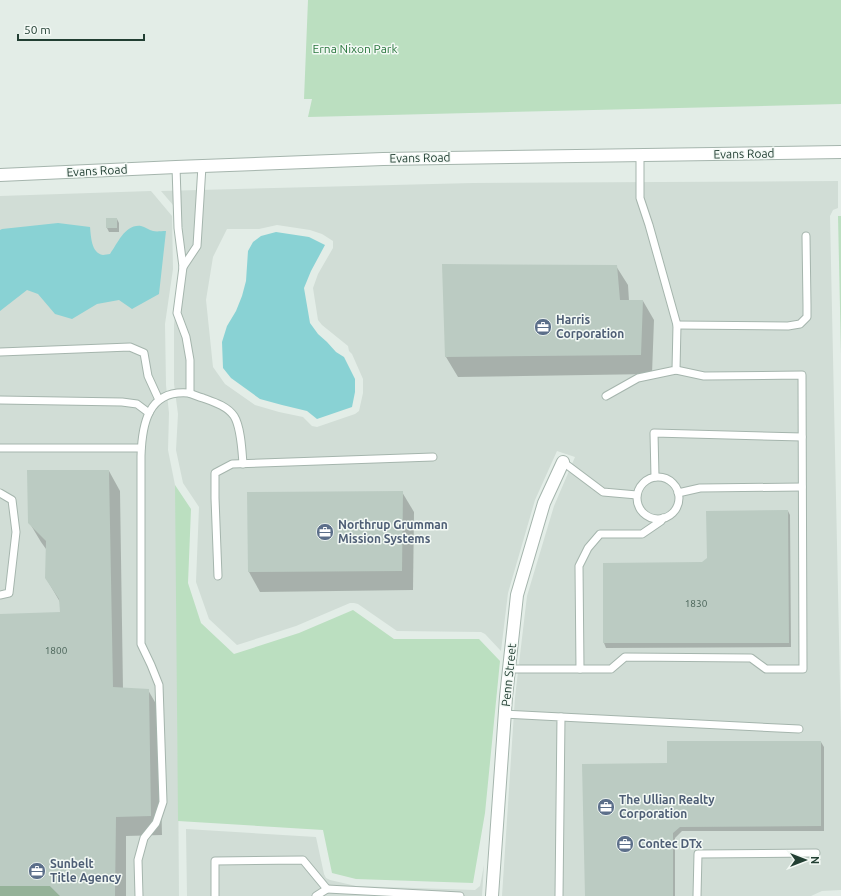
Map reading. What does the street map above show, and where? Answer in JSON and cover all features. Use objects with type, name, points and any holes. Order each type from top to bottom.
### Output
[{"type":"street","name":"Evans Road","points":[[0,175],[389,159],[841,152]]},
{"type":"street","name":"Penn Street","points":[[492,896],[504,714],[517,595],[544,503],[563,462]]},
{"type":"lane","points":[[640,155],[640,198],[677,325],[676,370]]},
{"type":"lane","points":[[183,267],[197,246],[202,166]]},
{"type":"lane","points":[[176,167],[178,228],[183,267],[177,313],[186,337],[190,360],[190,393]]},
{"type":"lane","points":[[677,325],[788,326],[800,324],[807,317],[806,236]]},
{"type":"lane","points":[[0,352],[130,347],[144,353],[148,376],[159,400]]},
{"type":"lane","points":[[509,669],[611,670],[625,657],[751,658],[766,670],[803,670],[802,374],[704,376],[676,370],[638,378],[606,396]]},
{"type":"lane","points":[[139,896],[138,860],[144,838],[156,823],[163,802],[159,685],[141,644],[141,448],[142,432],[148,413],[159,400],[169,394],[190,393],[215,402],[226,408],[234,417],[240,434],[242,464]]},
{"type":"lane","points":[[0,400],[122,402],[136,404],[148,413]]},
{"type":"lane","points":[[655,478],[654,433],[802,437]]},
{"type":"lane","points":[[0,448],[141,448]]},
{"type":"lane","points":[[218,576],[215,472],[232,464],[432,457]]},
{"type":"lane","points":[[563,462],[603,492],[637,494]]},
{"type":"lane","points":[[651,478],[665,478],[675,486],[678,493],[679,500],[677,506],[668,517],[663,518],[654,518],[642,512],[637,500],[637,494],[640,486],[651,478]]},
{"type":"lane","points":[[678,493],[700,488],[802,487]]},
{"type":"lane","points":[[0,493],[12,500],[16,532],[9,593],[0,596]]},
{"type":"lane","points":[[580,670],[579,566],[588,548],[600,534],[642,534],[663,518]]},
{"type":"lane","points":[[504,714],[799,729]]},
{"type":"lane","points":[[559,896],[561,718]]},
{"type":"lane","points":[[697,896],[698,854],[816,853]]},
{"type":"lane","points":[[215,896],[216,861],[302,860],[327,889]]},
{"type":"lane","points":[[316,896],[327,889],[390,894],[460,896]]},
{"type":"shaded area","points":[[838,181],[838,208],[833,210],[830,216],[841,732],[841,890],[822,891],[811,896],[502,896],[515,697],[527,596],[554,506],[575,457],[557,451],[535,500],[508,593],[501,651],[485,634],[481,632],[397,631],[358,604],[354,603],[350,603],[296,626],[237,645],[209,619],[196,582],[199,507],[183,483],[176,450],[178,414],[174,384],[174,324],[181,270],[179,212],[161,191],[473,183]],"holes":[[[277,225],[310,230],[322,234],[333,241],[333,248],[318,274],[313,288],[318,320],[348,346],[363,379],[363,393],[359,411],[355,414],[317,427],[312,426],[303,417],[255,405],[225,384],[213,367],[206,300],[213,257],[227,229],[259,229]]]},
{"type":"shaded area","points":[[151,191],[172,216],[173,269],[165,324],[166,385],[169,413],[168,450],[176,498],[179,896],[0,896],[0,196]]},
{"type":"shaded area","points":[[186,829],[316,837],[326,878],[356,886],[475,890],[480,886],[484,865],[482,896],[187,896]]},
{"type":"green space","name":"Erna Nixon Park","points":[[308,0],[841,0],[841,104],[308,117],[312,99],[304,99]]},
{"type":"green space","points":[[838,216],[841,216],[841,354]]},
{"type":"green space","points":[[175,485],[191,509],[188,583],[201,623],[234,654],[299,633],[353,610],[394,639],[479,639],[500,661],[485,813],[473,883],[356,879],[332,873],[323,830],[178,821]]},
{"type":"green space","points":[[0,886],[50,886],[60,896],[0,896]]},
{"type":"water","points":[[58,223],[90,227],[91,239],[94,248],[99,254],[103,255],[110,254],[122,235],[135,226],[141,226],[153,231],[166,231],[159,294],[132,309],[119,300],[97,304],[72,319],[55,314],[38,294],[27,290],[0,311],[0,230]]},
{"type":"water","points":[[276,232],[309,237],[325,245],[304,288],[310,323],[318,334],[336,352],[344,357],[355,379],[355,392],[352,407],[317,419],[307,411],[260,399],[231,378],[223,368],[222,342],[227,326],[236,311],[242,296],[246,281],[248,251],[253,242],[261,236]]},
{"type":"building","points":[[106,218],[117,218],[117,228],[106,228]]},
{"type":"building","name":"Harris Corporation","points":[[442,264],[617,265],[620,300],[643,300],[641,355],[445,357]]},
{"type":"building","points":[[27,470],[109,470],[113,687],[149,689],[151,816],[116,817],[115,896],[60,896],[50,886],[0,886],[0,614],[60,612],[59,599],[45,578],[46,541],[28,523]]},
{"type":"building","name":"Northrup Grumman Mission Systems","points":[[403,491],[402,571],[248,572],[247,492]]},
{"type":"building","points":[[788,510],[789,643],[603,643],[603,563],[702,562],[707,558],[706,511]]},
{"type":"building","points":[[667,741],[821,741],[821,826],[680,827],[673,833],[673,896],[585,896],[582,764],[667,763]]},
{"type":"place","name":"Harris Corporation","points":[[543,327]]},
{"type":"place","name":"Northrup Grumman Mission Systems","points":[[325,532]]},
{"type":"place","name":"The Ullian Realty Corporation","points":[[606,807]]},
{"type":"place","name":"Contec DTx","points":[[625,844]]},
{"type":"place","name":"Sunbelt Title Agency","points":[[37,871]]}]
